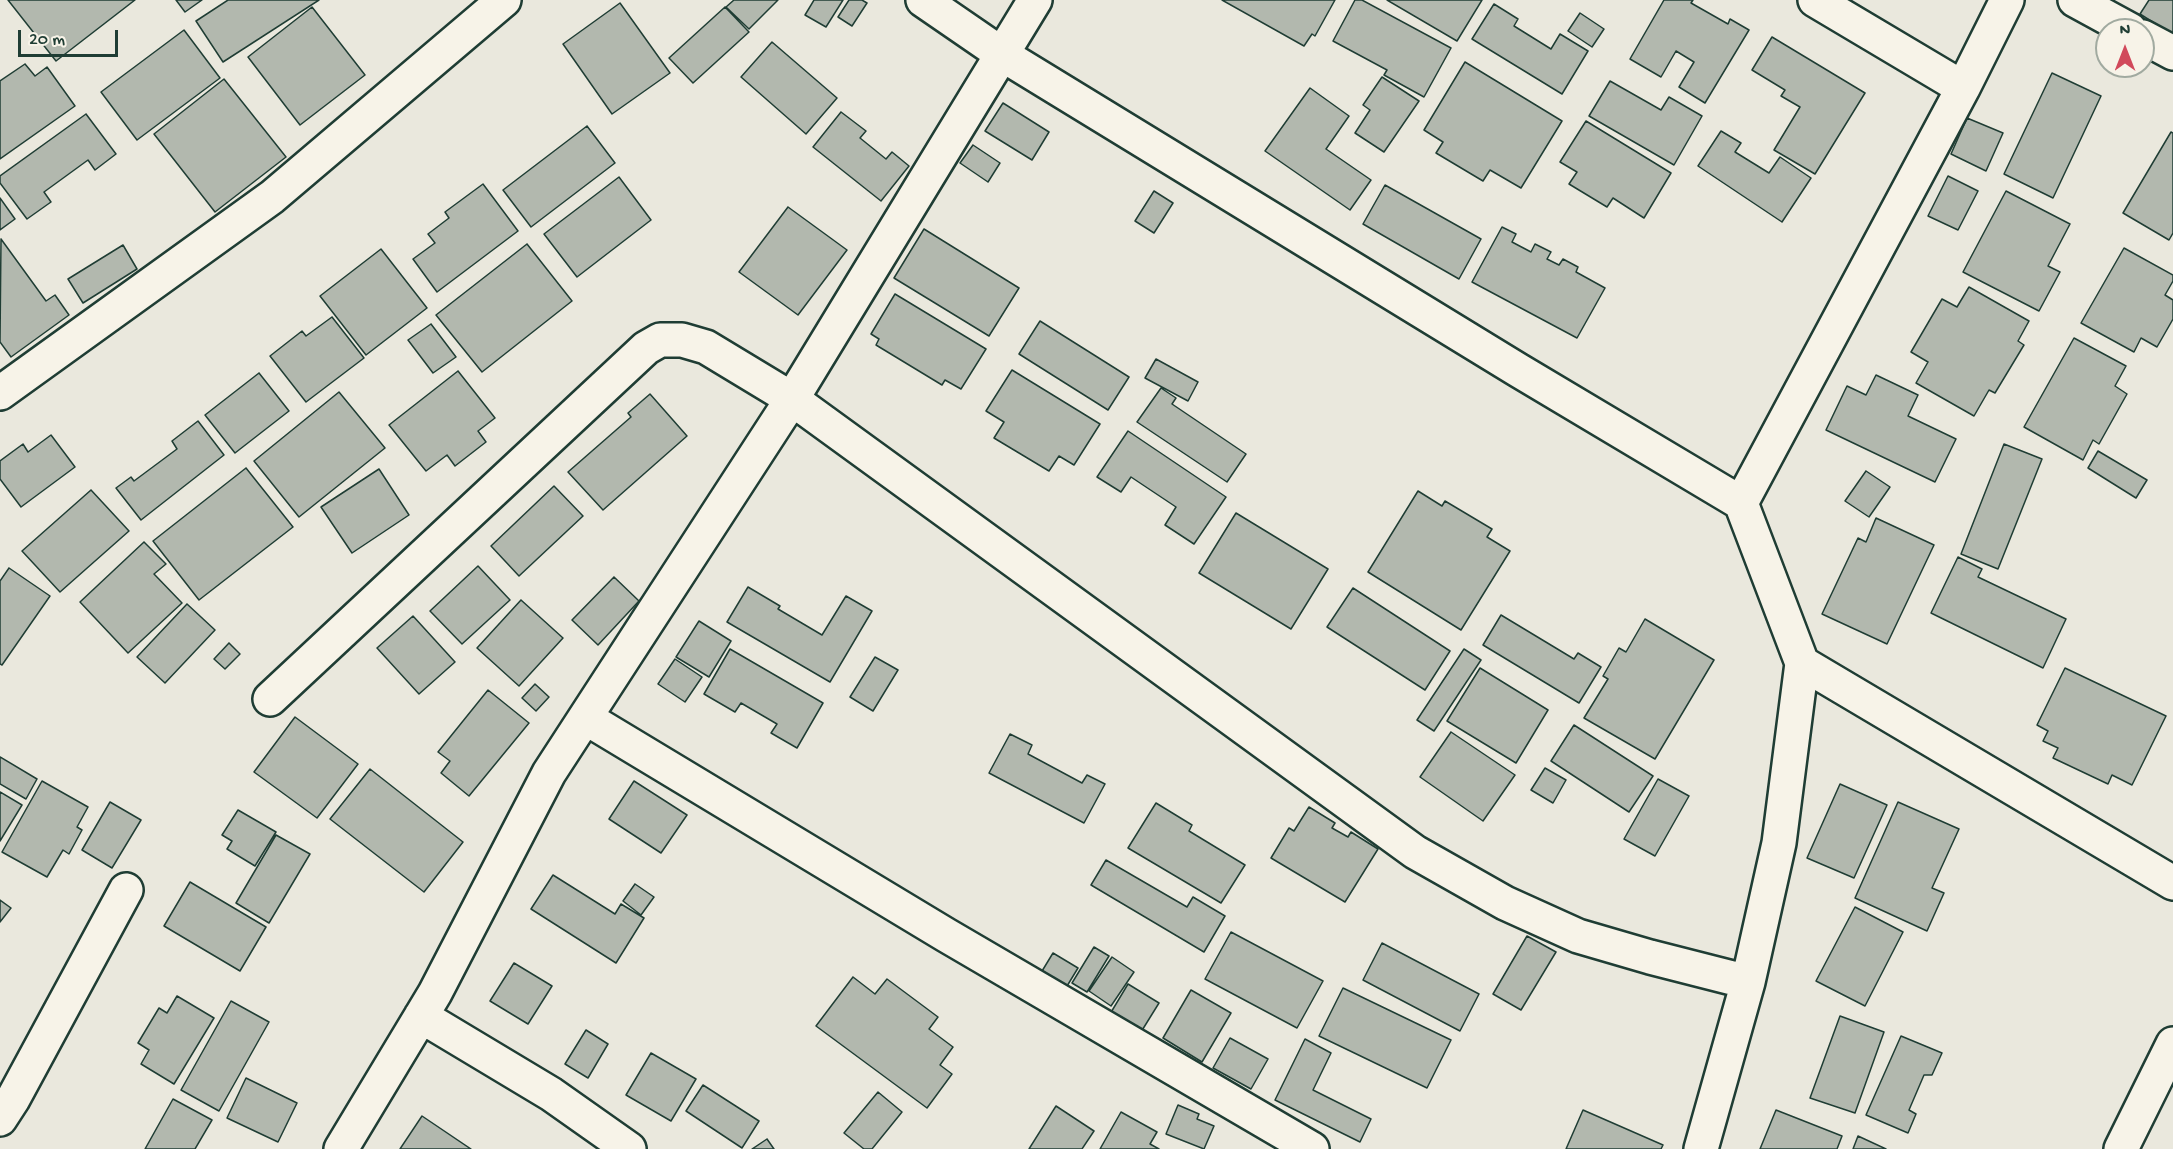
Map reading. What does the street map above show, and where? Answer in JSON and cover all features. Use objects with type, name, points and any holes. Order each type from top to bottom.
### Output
[{"type":"street","points":[[0,393],[272,197],[504,0]]},
{"type":"street","points":[[923,0],[1003,55],[1518,370],[1741,503],[1802,663],[1779,843],[1748,982],[1701,1149]]},
{"type":"street","points":[[341,1149],[421,1016],[549,773],[792,399],[1035,0]]},
{"type":"street","points":[[1815,0],[1963,88]]},
{"type":"street","points":[[1741,503],[1963,88],[2007,0]]},
{"type":"street","points":[[2075,0],[2108,18]]},
{"type":"street","points":[[2155,43],[2173,53]]},
{"type":"street","points":[[270,699],[638,356],[660,340],[682,340],[706,347],[792,399],[1415,852],[1505,903],[1578,936],[1748,982]]},
{"type":"street","points":[[1802,663],[2173,883]]},
{"type":"street","points":[[586,718],[946,935],[1312,1149]]},
{"type":"street","points":[[0,1119],[126,890]]},
{"type":"street","points":[[421,1016],[551,1094],[629,1149]]},
{"type":"street","points":[[2121,1149],[2173,1044]]},
{"type":"building","points":[[8,0],[135,0],[56,61]]},
{"type":"building","points":[[176,0],[202,0],[185,12]]},
{"type":"building","points":[[228,0],[319,0],[223,62],[196,21]]},
{"type":"building","points":[[734,0],[778,0],[749,29],[726,7]]},
{"type":"building","points":[[814,0],[843,0],[826,27],[805,15]]},
{"type":"building","points":[[849,0],[862,0],[867,3],[852,26],[838,17]]},
{"type":"building","points":[[1222,0],[1335,0],[1315,36],[1312,34],[1304,46]]},
{"type":"building","points":[[1355,0],[1362,0],[1451,48],[1424,97],[1384,75],[1387,70],[1333,41]]},
{"type":"building","points":[[1387,0],[1482,0],[1457,41]]},
{"type":"building","points":[[1664,0],[1693,0],[1691,3],[1728,24],[1730,19],[1749,30],[1705,103],[1679,87],[1694,62],[1676,51],[1661,77],[1630,59]]},
{"type":"building","points":[[2149,0],[2173,0],[2173,35],[2155,24],[2155,18],[2146,18],[2140,14]]},
{"type":"building","points":[[620,3],[670,73],[612,114],[563,44]]},
{"type":"building","points":[[1494,4],[1518,19],[1514,26],[1551,49],[1560,34],[1588,51],[1562,94],[1472,39]]},
{"type":"building","points":[[312,7],[365,75],[300,125],[248,57]]},
{"type":"building","points":[[725,7],[749,32],[693,83],[669,58]]},
{"type":"building","points":[[1580,13],[1604,29],[1592,47],[1568,31]]},
{"type":"building","points":[[184,30],[220,78],[137,140],[101,92]]},
{"type":"building","points":[[1772,37],[1865,93],[1815,174],[1774,150],[1800,107],[1781,96],[1785,90],[1752,70]]},
{"type":"building","points":[[772,42],[837,98],[806,134],[741,77]]},
{"type":"building","points":[[1465,62],[1562,121],[1521,188],[1490,170],[1483,181],[1436,153],[1443,142],[1424,130]]},
{"type":"building","points":[[25,64],[35,76],[47,67],[75,106],[0,159],[0,81]]},
{"type":"building","points":[[2052,73],[2101,96],[2053,198],[2004,174]]},
{"type":"building","points":[[1382,77],[1419,101],[1384,152],[1355,133],[1370,110],[1363,105]]},
{"type":"building","points":[[224,79],[286,157],[215,212],[154,134]]},
{"type":"building","points":[[1610,81],[1661,110],[1669,97],[1702,116],[1674,165],[1589,116]]},
{"type":"building","points":[[1310,88],[1349,116],[1326,149],[1371,180],[1350,210],[1265,151]]},
{"type":"building","points":[[1003,103],[1049,132],[1032,160],[985,131]]},
{"type":"building","points":[[841,112],[866,131],[860,138],[886,159],[892,152],[909,166],[881,201],[813,147]]},
{"type":"building","points":[[86,114],[116,154],[95,170],[88,160],[44,192],[51,202],[27,219],[0,183],[0,176]]},
{"type":"building","points":[[1967,118],[2003,133],[1986,171],[1951,154]]},
{"type":"building","points":[[1586,121],[1671,173],[1644,218],[1613,198],[1607,207],[1569,184],[1577,172],[1560,162]]},
{"type":"building","points":[[587,126],[615,163],[531,227],[503,190]]},
{"type":"building","points":[[1721,131],[1741,143],[1735,152],[1769,173],[1780,157],[1811,178],[1782,222],[1698,166]]},
{"type":"building","points":[[2171,132],[2173,133],[2173,233],[2169,240],[2123,213]]},
{"type":"building","points":[[973,145],[1000,163],[988,182],[960,163]]},
{"type":"building","points":[[1948,176],[1978,191],[1958,230],[1928,216]]},
{"type":"building","points":[[619,177],[651,220],[577,277],[544,234]]},
{"type":"building","points":[[483,184],[518,231],[437,292],[413,259],[435,243],[428,234],[449,218],[445,212]]},
{"type":"building","points":[[1385,185],[1481,239],[1459,279],[1363,224]]},
{"type":"building","points":[[1154,191],[1173,203],[1154,233],[1135,221]]},
{"type":"building","points":[[2006,191],[2070,224],[2048,266],[2060,272],[2039,311],[1963,272]]},
{"type":"building","points":[[0,198],[15,219],[0,230]]},
{"type":"building","points":[[788,207],[847,250],[798,315],[739,272]]},
{"type":"building","points":[[1502,227],[1516,234],[1512,242],[1531,252],[1535,244],[1551,252],[1547,259],[1559,265],[1563,259],[1578,267],[1576,272],[1605,288],[1577,338],[1472,282]]},
{"type":"building","points":[[924,229],[1019,288],[989,336],[894,278]]},
{"type":"building","points":[[1,239],[46,301],[55,295],[69,315],[11,357],[0,342]]},
{"type":"building","points":[[527,244],[572,301],[482,372],[436,315]]},
{"type":"building","points":[[123,245],[137,269],[83,303],[68,279]]},
{"type":"building","points":[[2124,248],[2173,275],[2173,281],[2165,295],[2173,300],[2173,319],[2157,347],[2141,338],[2134,352],[2081,323]]},
{"type":"building","points":[[381,249],[427,308],[366,355],[320,296]]},
{"type":"building","points":[[1969,287],[2029,321],[2018,341],[2024,345],[1995,393],[1989,390],[1974,416],[1916,383],[1928,362],[1911,352],[1942,299],[1957,307]]},
{"type":"building","points":[[895,294],[986,349],[961,389],[945,380],[942,385],[876,345],[879,339],[871,334]]},
{"type":"building","points":[[332,317],[364,358],[306,402],[270,356],[302,331],[306,336]]},
{"type":"building","points":[[1040,321],[1129,377],[1108,410],[1019,354]]},
{"type":"building","points":[[431,324],[456,357],[433,373],[408,340]]},
{"type":"building","points":[[2074,338],[2126,366],[2115,386],[2127,394],[2099,444],[2093,440],[2083,460],[2024,427]]},
{"type":"building","points":[[1156,359],[1198,382],[1188,401],[1145,378]]},
{"type":"building","points":[[1012,370],[1100,424],[1074,465],[1059,456],[1049,471],[994,438],[1004,422],[986,411]]},
{"type":"building","points":[[458,371],[495,418],[478,431],[486,442],[455,466],[447,455],[426,471],[389,425]]},
{"type":"building","points":[[259,373],[289,411],[235,453],[205,415]]},
{"type":"building","points":[[1876,375],[1918,395],[1908,416],[1956,439],[1935,482],[1826,430],[1847,386],[1866,395]]},
{"type":"building","points":[[1161,388],[1176,398],[1172,404],[1246,454],[1227,482],[1137,422]]},
{"type":"building","points":[[339,392],[385,448],[299,517],[254,461]]},
{"type":"building","points":[[650,394],[687,436],[603,510],[568,472],[631,417],[628,413]]},
{"type":"building","points":[[198,421],[224,455],[141,520],[116,488],[131,477],[134,481],[177,449],[172,441]]},
{"type":"building","points":[[1128,431],[1226,497],[1194,544],[1165,525],[1176,507],[1131,477],[1121,492],[1097,477]]},
{"type":"building","points":[[51,435],[75,467],[21,507],[0,479],[0,461],[23,444],[28,452]]},
{"type":"building","points":[[2004,444],[2042,459],[1998,569],[1961,554]]},
{"type":"building","points":[[2098,451],[2147,480],[2136,498],[2088,468]]},
{"type":"building","points":[[246,468],[293,527],[199,600],[153,541]]},
{"type":"building","points":[[379,469],[409,515],[352,553],[321,507]]},
{"type":"building","points":[[1866,471],[1890,487],[1869,517],[1845,501]]},
{"type":"building","points":[[554,486],[583,516],[519,576],[491,546]]},
{"type":"building","points":[[91,490],[129,531],[60,592],[22,551]]},
{"type":"building","points":[[1418,491],[1442,506],[1445,501],[1492,529],[1487,537],[1510,551],[1461,630],[1368,572]]},
{"type":"building","points":[[1236,513],[1328,569],[1291,629],[1199,573]]},
{"type":"building","points":[[1876,518],[1934,545],[1887,644],[1822,614],[1858,538],[1866,542]]},
{"type":"building","points":[[144,542],[166,564],[154,574],[182,603],[128,653],[80,602]]},
{"type":"building","points":[[1958,557],[1982,569],[1978,577],[2066,619],[2043,668],[1931,613]]},
{"type":"building","points":[[478,566],[510,600],[462,644],[430,611]]},
{"type":"building","points":[[9,568],[50,596],[2,665],[0,664],[0,581]]},
{"type":"building","points":[[614,577],[639,601],[598,645],[572,620]]},
{"type":"building","points":[[748,587],[780,606],[778,609],[822,635],[846,596],[872,611],[830,682],[727,622]]},
{"type":"building","points":[[1353,588],[1450,651],[1425,690],[1327,627]]},
{"type":"building","points":[[521,600],[563,638],[519,686],[477,648]]},
{"type":"building","points":[[187,604],[215,630],[165,683],[137,657]]},
{"type":"building","points":[[1501,615],[1574,659],[1578,653],[1601,667],[1579,703],[1483,645]]},
{"type":"building","points":[[413,616],[455,662],[419,694],[377,648]]},
{"type":"building","points":[[1645,619],[1714,660],[1655,759],[1584,718],[1608,679],[1603,676],[1619,648],[1626,652]]},
{"type":"building","points":[[699,621],[731,641],[709,677],[676,657]]},
{"type":"building","points":[[229,643],[240,654],[225,669],[214,659]]},
{"type":"building","points":[[730,649],[823,703],[797,748],[771,733],[777,724],[741,703],[735,712],[704,694]]},
{"type":"building","points":[[1464,649],[1481,660],[1434,731],[1417,720]]},
{"type":"building","points":[[875,657],[898,670],[873,711],[850,697]]},
{"type":"building","points":[[675,659],[702,677],[685,702],[658,684]]},
{"type":"building","points":[[1480,668],[1548,710],[1516,763],[1447,721]]},
{"type":"building","points":[[2065,668],[2166,716],[2132,785],[2112,775],[2108,784],[2053,758],[2058,748],[2043,741],[2048,731],[2037,725]]},
{"type":"building","points":[[535,684],[549,697],[536,711],[522,698]]},
{"type":"building","points":[[488,690],[529,723],[469,796],[441,773],[450,761],[438,752]]},
{"type":"building","points":[[295,717],[358,764],[317,818],[254,772]]},
{"type":"building","points":[[1574,725],[1653,776],[1629,812],[1551,761]]},
{"type":"building","points":[[1451,732],[1515,775],[1483,821],[1420,777]]},
{"type":"building","points":[[1010,734],[1032,745],[1028,754],[1082,783],[1087,775],[1105,784],[1084,823],[989,773]]},
{"type":"building","points":[[0,757],[37,779],[26,799],[0,784]]},
{"type":"building","points":[[1545,768],[1566,780],[1553,803],[1531,790]]},
{"type":"building","points":[[370,769],[463,842],[424,892],[330,819]]},
{"type":"building","points":[[1658,779],[1689,796],[1655,856],[1624,839]]},
{"type":"building","points":[[42,781],[88,807],[77,827],[82,830],[69,854],[63,850],[47,877],[2,852]]},
{"type":"building","points":[[634,781],[687,815],[661,853],[609,819]]},
{"type":"building","points":[[1840,784],[1887,805],[1854,878],[1807,858]]},
{"type":"building","points":[[0,792],[22,805],[0,841]]},
{"type":"building","points":[[110,802],[141,820],[112,868],[82,850]]},
{"type":"building","points":[[1898,802],[1959,829],[1932,888],[1944,893],[1927,931],[1855,898]]},
{"type":"building","points":[[1156,803],[1192,825],[1189,831],[1245,865],[1221,903],[1128,848]]},
{"type":"building","points":[[1309,807],[1335,823],[1332,828],[1348,837],[1351,832],[1378,849],[1345,902],[1271,858],[1289,828],[1294,831]]},
{"type":"building","points":[[238,810],[276,832],[255,866],[227,849],[232,841],[222,835]]},
{"type":"building","points":[[276,835],[310,854],[269,923],[236,903]]},
{"type":"building","points":[[1106,860],[1187,907],[1193,897],[1225,916],[1204,952],[1091,885]]},
{"type":"building","points":[[553,875],[615,914],[621,904],[644,918],[616,963],[531,909]]},
{"type":"building","points":[[190,882],[266,927],[240,971],[164,926]]},
{"type":"building","points":[[635,884],[654,897],[641,915],[623,901]]},
{"type":"building","points":[[0,900],[11,908],[0,922]]},
{"type":"building","points":[[1855,907],[1903,932],[1865,1006],[1816,981]]},
{"type":"building","points":[[1231,932],[1323,981],[1297,1028],[1205,979]]},
{"type":"building","points":[[1527,936],[1556,952],[1521,1010],[1493,994]]},
{"type":"building","points":[[1382,943],[1479,994],[1460,1031],[1363,980]]},
{"type":"building","points":[[1094,947],[1109,956],[1087,992],[1072,983]]},
{"type":"building","points":[[1053,953],[1078,968],[1064,991],[1039,976]]},
{"type":"building","points":[[1112,957],[1134,972],[1111,1006],[1089,991]]},
{"type":"building","points":[[514,963],[552,986],[528,1024],[490,1001]]},
{"type":"building","points":[[853,977],[875,994],[887,979],[938,1017],[929,1029],[953,1047],[940,1065],[952,1074],[927,1108],[816,1026]]},
{"type":"building","points":[[1128,984],[1159,1003],[1141,1032],[1110,1014]]},
{"type":"building","points":[[1343,988],[1451,1040],[1427,1088],[1319,1036]]},
{"type":"building","points":[[1191,990],[1231,1013],[1202,1062],[1163,1038]]},
{"type":"building","points":[[177,996],[214,1018],[174,1084],[141,1064],[149,1050],[138,1043],[159,1008],[167,1013]]},
{"type":"building","points":[[231,1001],[269,1022],[219,1111],[181,1090]]},
{"type":"building","points":[[1840,1016],[1884,1032],[1855,1113],[1810,1098]]},
{"type":"building","points":[[586,1030],[608,1044],[588,1078],[565,1064]]},
{"type":"building","points":[[1901,1036],[1942,1053],[1932,1075],[1924,1075],[1909,1110],[1916,1114],[1908,1133],[1866,1115]]},
{"type":"building","points":[[1230,1038],[1268,1059],[1251,1089],[1213,1068]]},
{"type":"building","points":[[1305,1039],[1331,1053],[1313,1090],[1371,1119],[1360,1142],[1275,1100]]},
{"type":"building","points":[[651,1053],[696,1079],[671,1121],[626,1095]]},
{"type":"building","points":[[246,1078],[297,1103],[278,1142],[227,1118]]},
{"type":"building","points":[[703,1085],[759,1121],[742,1148],[686,1111]]},
{"type":"building","points":[[878,1092],[902,1112],[872,1149],[864,1149],[844,1133]]},
{"type":"building","points":[[173,1099],[212,1120],[195,1149],[145,1149]]},
{"type":"building","points":[[1178,1105],[1199,1114],[1197,1119],[1214,1126],[1204,1149],[1166,1134]]},
{"type":"building","points":[[1056,1106],[1094,1131],[1082,1149],[1029,1149]]},
{"type":"building","points":[[1583,1110],[1663,1145],[1661,1149],[1566,1149]]},
{"type":"building","points":[[1776,1110],[1842,1136],[1837,1149],[1760,1149]]},
{"type":"building","points":[[1121,1112],[1157,1132],[1150,1144],[1159,1149],[1100,1149]]},
{"type":"building","points":[[422,1116],[471,1149],[400,1149]]},
{"type":"building","points":[[1858,1136],[1886,1149],[1853,1149]]},
{"type":"building","points":[[767,1139],[774,1149],[752,1149]]}]
